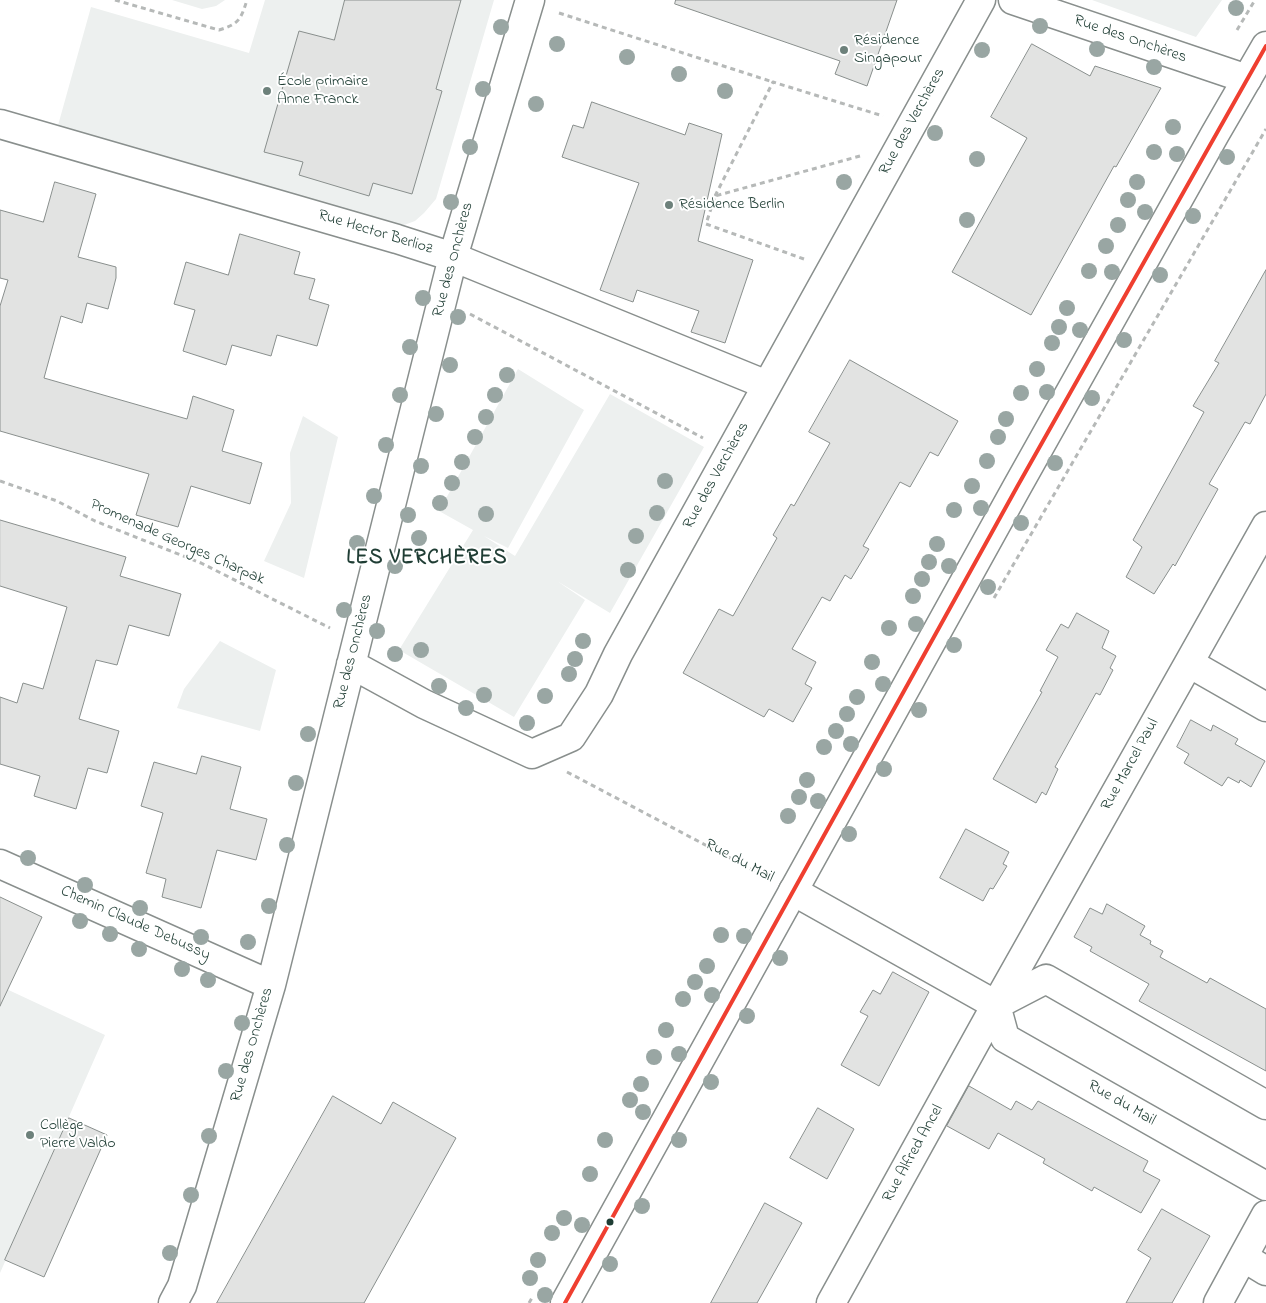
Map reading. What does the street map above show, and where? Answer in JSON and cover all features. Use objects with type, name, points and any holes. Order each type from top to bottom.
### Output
[{"type":"street","name":"Rue des Verchères","points":[[532,754],[571,737],[599,694],[618,654],[981,0]]},
{"type":"street","name":"Rue des Onchères","points":[[1013,0],[1246,79]]},
{"type":"street","name":"Rue des Onchères","points":[[173,1303],[182,1286],[271,985],[453,257],[530,2]]},
{"type":"street","points":[[565,1303],[1215,134],[1266,46]]},
{"type":"street","name":"Rue Hector Berlioz","points":[[0,124],[453,257],[767,385]]},
{"type":"street","name":"Rue Marcel Paul","points":[[996,1005],[1266,526]]},
{"type":"street","points":[[1189,663],[1266,707]]},
{"type":"street","points":[[351,664],[424,704],[532,754]]},
{"type":"street","name":"Chemin Claude Debussy","points":[[0,864],[271,985]]},
{"type":"street","name":"Rue du Mail","points":[[793,891],[996,1005],[1005,1038],[1266,1186]]},
{"type":"street","points":[[996,1005],[1046,979],[1266,1105]]},
{"type":"street","name":"Rue Alfred Ancel","points":[[831,1303],[996,1005]]},
{"type":"street","points":[[1218,1303],[1266,1215]]},
{"type":"street","points":[[1243,1257],[1266,1271]]},
{"type":"path","points":[[115,0],[219,30],[232,26],[242,16],[247,0]]},
{"type":"path","points":[[530,2],[773,82],[906,134]]},
{"type":"path","points":[[773,82],[715,196],[706,224],[832,268]]},
{"type":"path","points":[[992,601],[1266,129]]},
{"type":"path","points":[[715,196],[906,134]]},
{"type":"path","points":[[443,300],[730,452]]},
{"type":"path","name":"Promenade Georges Charpak","points":[[0,482],[57,501],[95,521],[201,563],[336,630],[351,664]]},
{"type":"path","name":"Rue du Mail","points":[[532,754],[793,891]]},
{"type":"shaded area","points":[[172,0],[225,0],[216,6],[202,9]]},
{"type":"shaded area","name":"École primaire Anne Franck","points":[[265,0],[494,0],[436,199],[415,221],[404,225],[386,225],[57,129],[91,7],[249,53]]},
{"type":"shaded area","points":[[1092,0],[1222,0],[1196,37]]},
{"type":"shaded area","points":[[518,369],[584,410],[508,548],[484,536],[515,556],[610,394],[704,447],[610,613],[557,581],[585,600],[514,717],[399,650],[473,530],[439,511]]},
{"type":"shaded area","points":[[303,416],[338,437],[304,578],[264,561],[291,503],[290,453]]},
{"type":"shaded area","points":[[220,641],[276,670],[260,731],[177,708],[184,689]]},
{"type":"shaded area","name":"Collège Pierre Valdo","points":[[0,986],[105,1035],[0,1273]]},
{"type":"building","points":[[345,0],[461,0],[436,89],[442,91],[412,194],[373,183],[369,196],[299,175],[303,162],[264,152],[299,31],[334,40]]},
{"type":"building","name":"Résidence Singapour","points":[[676,0],[897,0],[867,86],[835,74],[840,61],[675,4]]},
{"type":"building","points":[[1032,44],[1090,76],[1095,66],[1161,88],[1116,167],[1114,166],[1031,315],[952,272],[1027,138],[991,117]]},
{"type":"building","name":"Résidence Berlin","points":[[592,102],[685,135],[689,123],[722,134],[698,241],[753,260],[725,343],[691,332],[699,311],[637,290],[633,302],[600,290],[639,183],[562,157],[573,125],[583,128]]},
{"type":"building","points":[[55,182],[96,194],[78,257],[116,267],[116,278],[108,309],[87,303],[82,323],[61,316],[44,378],[187,419],[193,396],[234,410],[222,451],[262,463],[250,504],[191,486],[178,527],[136,515],[149,474],[0,431],[0,306],[8,280],[0,278],[0,210],[43,222]]},
{"type":"building","points":[[240,234],[300,252],[294,274],[315,279],[309,299],[329,305],[317,346],[277,335],[271,356],[232,345],[226,365],[183,351],[195,310],[174,304],[186,262],[228,275]]},
{"type":"building","points":[[1266,270],[1266,394],[1250,424],[1245,422],[1209,484],[1218,489],[1175,566],[1173,564],[1154,594],[1126,577],[1142,547],[1133,540],[1204,412],[1193,406],[1219,363],[1215,361]]},
{"type":"building","points":[[850,360],[958,421],[938,456],[930,452],[910,487],[900,482],[863,546],[869,549],[851,579],[845,575],[830,601],[822,597],[792,649],[816,662],[805,684],[812,688],[793,722],[769,709],[764,717],[683,673],[719,609],[733,616],[777,538],[773,535],[791,504],[794,506],[830,443],[809,432]]},
{"type":"building","points":[[0,520],[126,557],[120,576],[181,594],[169,636],[129,625],[117,665],[96,660],[79,719],[119,731],[107,773],[88,768],[76,809],[34,796],[40,776],[0,764],[0,697],[17,703],[23,683],[43,689],[67,607],[0,586]]},
{"type":"building","points":[[1077,613],[1109,631],[1102,648],[1116,656],[1110,668],[1113,670],[1100,695],[1096,693],[1055,767],[1058,769],[1046,795],[1042,792],[1036,803],[993,779],[1042,692],[1040,691],[1058,657],[1046,650],[1061,624],[1068,628]]},
{"type":"building","points":[[1191,720],[1211,731],[1213,725],[1238,739],[1235,744],[1265,761],[1251,787],[1240,780],[1239,783],[1228,777],[1222,786],[1184,763],[1189,754],[1177,747]]},
{"type":"building","points":[[202,756],[241,767],[230,809],[267,819],[256,860],[217,850],[201,908],[162,897],[166,879],[146,873],[163,813],[141,806],[154,762],[196,774]]},
{"type":"building","points":[[966,829],[1009,852],[1003,864],[1007,866],[993,889],[990,888],[983,901],[940,878]]},
{"type":"building","points":[[0,897],[42,917],[0,1006]]},
{"type":"building","points":[[1107,904],[1145,926],[1140,935],[1151,941],[1150,944],[1163,951],[1160,957],[1207,983],[1210,978],[1266,1009],[1266,1071],[1139,1001],[1149,984],[1090,951],[1092,947],[1074,937],[1090,908],[1102,914]]},
{"type":"building","points":[[893,972],[929,992],[879,1086],[841,1065],[868,1016],[860,1012],[873,990],[880,994]]},
{"type":"building","points":[[969,1086],[1011,1110],[1016,1101],[1032,1110],[1038,1101],[1148,1161],[1143,1171],[1160,1180],[1141,1213],[1094,1187],[1092,1191],[1043,1163],[1045,1159],[998,1133],[989,1149],[947,1126]]},
{"type":"building","points":[[333,1096],[381,1124],[393,1102],[456,1138],[364,1303],[217,1303]]},
{"type":"building","points":[[818,1108],[854,1129],[827,1179],[790,1158]]},
{"type":"building","points":[[69,1118],[107,1135],[44,1277],[5,1260]]},
{"type":"building","points":[[765,1203],[802,1223],[757,1303],[711,1303]]},
{"type":"building","points":[[1162,1209],[1210,1236],[1172,1303],[1126,1303],[1151,1258],[1138,1250]]},
{"type":"transit line","points":[[565,1303],[1017,487],[1266,46]]},
{"type":"place","name":"Résidence Singapour","points":[[844,50]]},
{"type":"place","name":"École primaire Anne Franck","points":[[267,91]]},
{"type":"place","name":"Résidence Berlin","points":[[669,205]]},
{"type":"place","name":"Collège Pierre Valdo","points":[[30,1135]]},
{"type":"district","name":"LES VERCHÈRES","points":[[427,560]]}]
